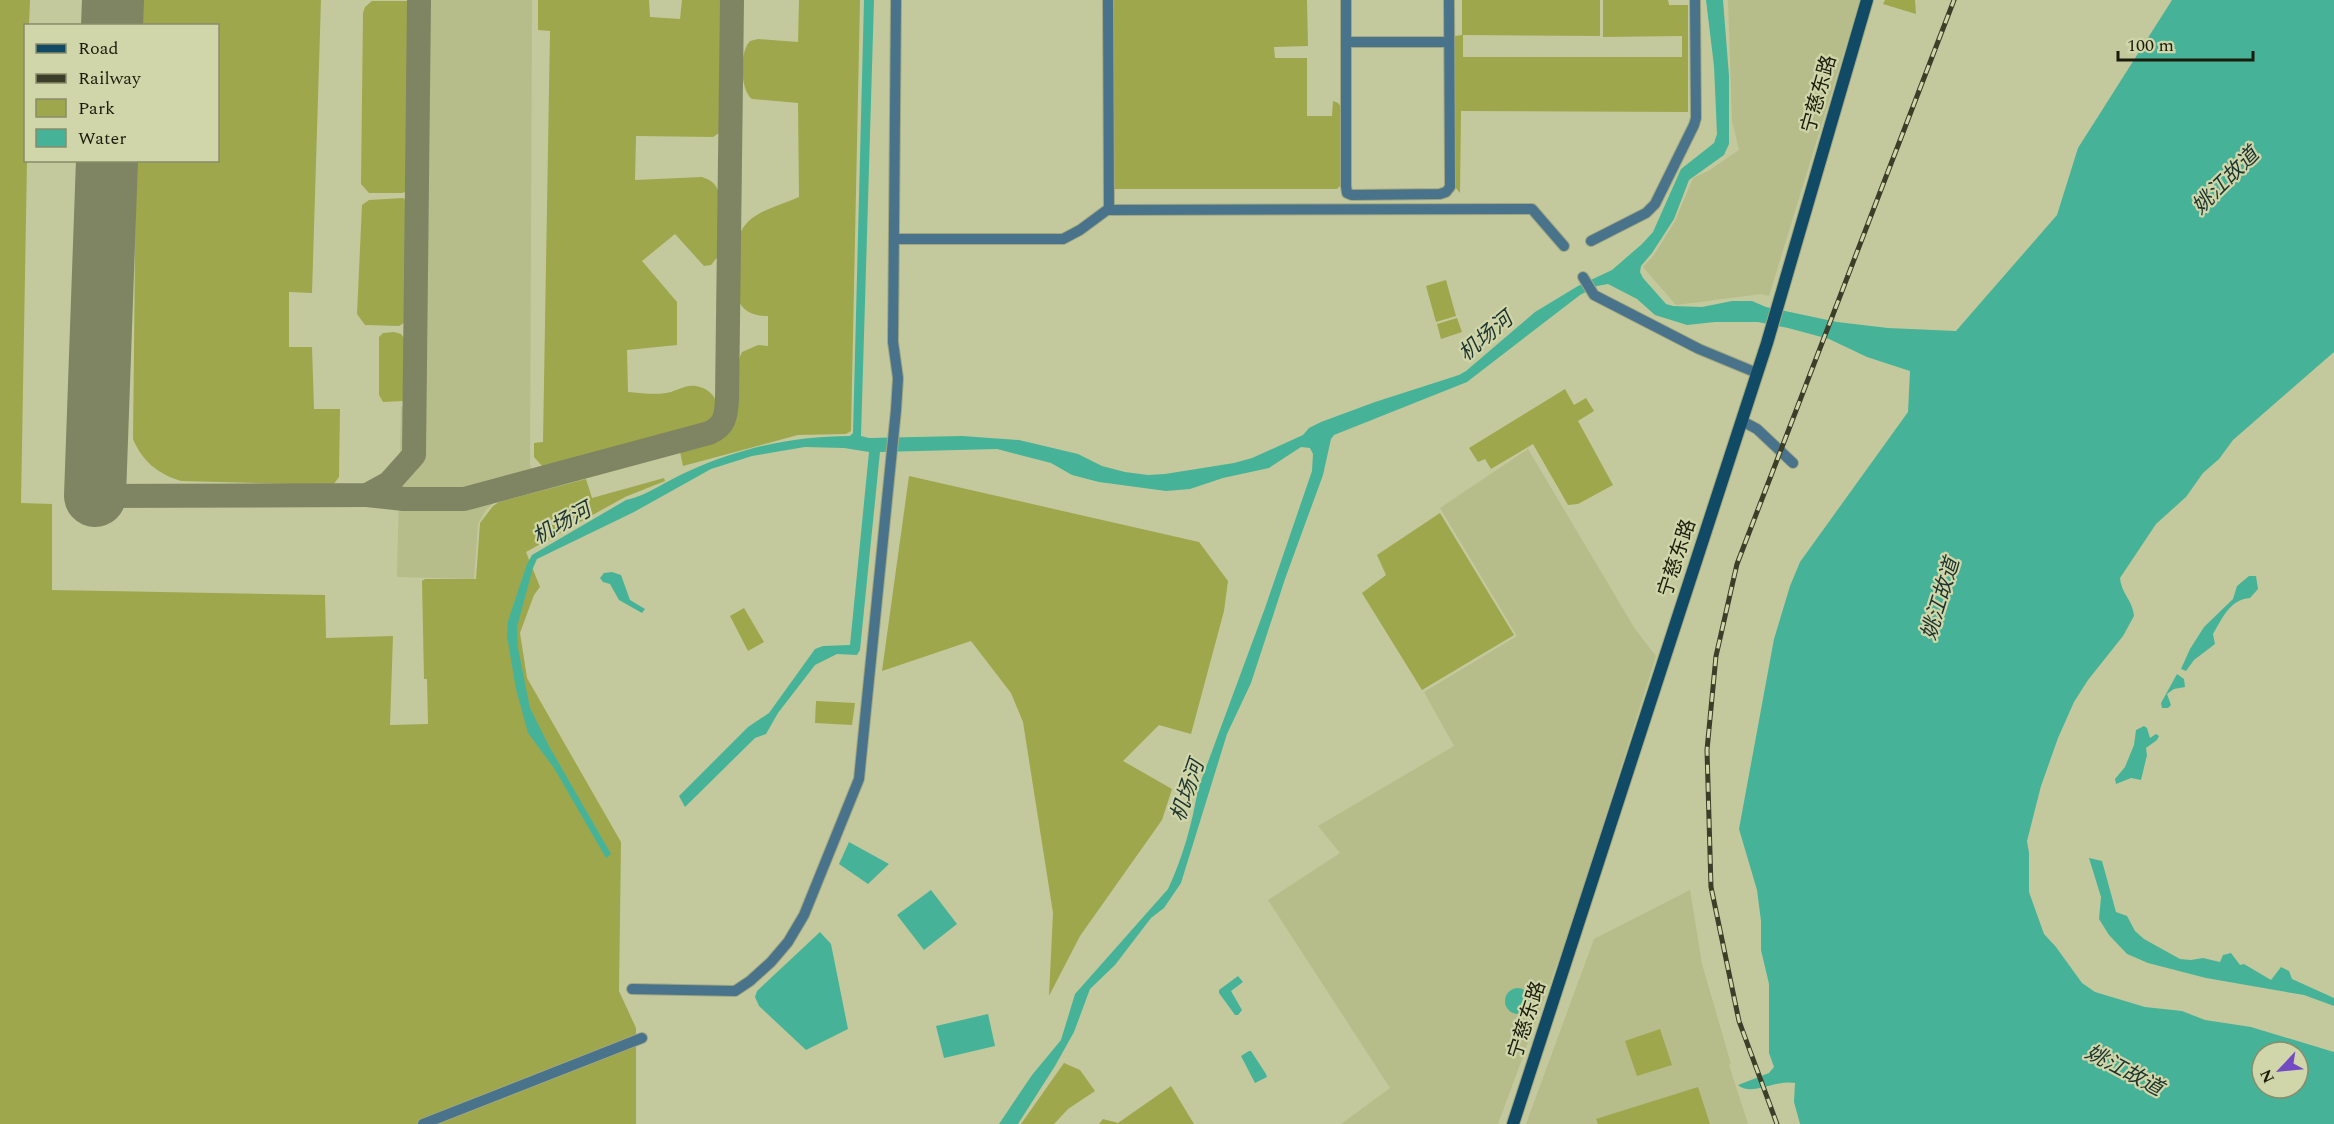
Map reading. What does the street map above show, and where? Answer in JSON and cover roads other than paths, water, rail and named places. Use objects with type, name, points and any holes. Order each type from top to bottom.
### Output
[{"type":"main road","name":"宁慈东路","points":[[1514,1124],[1767,343],[1866,0]]},
{"type":"street","points":[[632,989],[735,991],[771,962],[788,942],[804,915],[859,779],[898,378],[893,342],[896,0]]},
{"type":"street","points":[[1108,0],[1109,210]]},
{"type":"street","points":[[1346,0],[1346,186],[1347,193],[1352,195],[1440,194],[1446,192],[1450,187],[1449,0]]},
{"type":"street","points":[[1591,241],[1646,213],[1655,204],[1694,125],[1696,118],[1695,0]]},
{"type":"street","points":[[1346,42],[1449,42]]},
{"type":"street","points":[[894,239],[1063,239],[1109,210],[1532,209],[1564,246]]},
{"type":"street","points":[[1583,277],[1594,295],[1698,349],[1757,373]]},
{"type":"street","points":[[1742,421],[1757,429],[1793,463]]},
{"type":"street","points":[[423,1124],[642,1038]]},
{"type":"water","name":"姚江故道","points":[[864,0],[874,0],[861,436],[869,438],[962,436],[1019,440],[1078,454],[1102,466],[1148,475],[1234,463],[1252,458],[1303,435],[1309,428],[1321,422],[1459,375],[1535,312],[1578,286],[1612,270],[1653,232],[1681,169],[1714,143],[1717,134],[1714,66],[1706,0],[1723,0],[1729,76],[1729,144],[1724,155],[1689,180],[1674,219],[1641,266],[1640,272],[1643,278],[1666,304],[1673,306],[1702,307],[1732,301],[1752,301],[1766,307],[1837,322],[1888,328],[1956,331],[2057,215],[2078,148],[2172,0],[2334,0],[2334,352],[2233,440],[2219,459],[2203,473],[2186,497],[2156,524],[2120,578],[2134,616],[2123,636],[2088,680],[2074,702],[2041,786],[2027,841],[2029,892],[2044,934],[2082,983],[2095,992],[2145,1007],[2182,1011],[2205,1020],[2251,1027],[2294,1040],[2250,1040],[2250,1100],[2310,1100],[2310,1045],[2334,1052],[2334,1124],[1800,1124],[1794,1102],[1795,1083],[1780,1083],[1757,1089],[1743,1088],[1738,1085],[1769,1073],[1774,1067],[1769,1053],[1769,984],[1761,950],[1761,921],[1757,890],[1739,829],[1774,639],[1800,562],[1908,412],[1910,371],[1867,357],[1829,339],[1788,328],[1758,322],[1715,322],[1687,325],[1655,315],[1637,299],[1608,284],[1597,286],[1580,295],[1467,382],[1334,435],[1331,439],[1323,475],[1285,579],[1251,683],[1227,734],[1181,883],[1164,908],[1151,918],[1115,965],[1090,989],[1074,1032],[1018,1124],[999,1124],[1032,1075],[1061,1040],[1075,994],[1168,889],[1186,840],[1198,789],[1265,608],[1312,471],[1313,454],[1310,448],[1301,447],[1269,468],[1223,478],[1190,489],[1166,491],[1099,482],[1072,475],[1051,463],[997,449],[880,452],[860,650],[857,655],[837,654],[815,665],[778,713],[766,734],[755,738],[685,807],[679,796],[748,727],[769,713],[815,649],[823,646],[850,645],[869,452],[844,448],[805,447],[752,456],[711,469],[634,512],[537,559],[517,627],[518,648],[530,708],[549,746],[611,854],[606,858],[554,768],[528,733],[516,689],[507,636],[508,621],[532,555],[626,500],[642,495],[708,463],[747,450],[787,441],[850,436],[853,433]]},
{"type":"water","points":[[612,572],[621,575],[630,600],[645,609],[642,613],[619,600],[610,584],[603,582],[600,578],[604,573]]},
{"type":"water","points":[[2249,576],[2256,576],[2258,589],[2250,598],[2237,602],[2223,616],[2213,634],[2215,644],[2194,660],[2186,671],[2181,669],[2204,627],[2233,599],[2237,586]]},
{"type":"water","points":[[2177,674],[2184,679],[2185,687],[2174,689],[2167,694],[2171,705],[2168,708],[2162,708],[2161,703]]},
{"type":"water","points":[[2144,726],[2150,738],[2156,734],[2159,736],[2146,748],[2147,755],[2141,780],[2131,778],[2116,784],[2115,779],[2125,767],[2134,745],[2136,730]]},
{"type":"water","points":[[849,842],[889,864],[868,884],[839,864]]},
{"type":"water","points":[[2089,858],[2102,861],[2116,912],[2127,916],[2135,931],[2144,939],[2180,959],[2203,958],[2220,962],[2223,955],[2231,953],[2240,965],[2244,964],[2271,980],[2281,967],[2289,971],[2292,979],[2334,998],[2334,1006],[2304,995],[2206,978],[2148,963],[2127,954],[2109,935],[2099,919],[2101,897]]},
{"type":"water","points":[[931,890],[957,924],[924,950],[897,915]]},
{"type":"water","points":[[820,932],[831,944],[848,1029],[806,1050],[759,1006],[755,997],[757,991]]},
{"type":"water","points":[[1238,976],[1243,982],[1231,991],[1242,1010],[1235,1015],[1219,990]]},
{"type":"water","points":[[1518,988],[1527,992],[1531,1001],[1527,1010],[1518,1014],[1509,1010],[1505,1001],[1509,992]]},
{"type":"water","points":[[988,1014],[995,1046],[944,1058],[936,1026]]},
{"type":"water","points":[[1249,1051],[1267,1077],[1255,1083],[1241,1056]]},
{"type":"railway","points":[[1777,1124],[1739,1021],[1711,887],[1707,750],[1716,656],[1737,564],[1954,0]]},
{"type":"water label","name":"机场河","points":[[1486,337]]},
{"type":"water label","name":"机场河","points":[[562,524]]},
{"type":"water label","name":"机场河","points":[[1188,791]]}]
